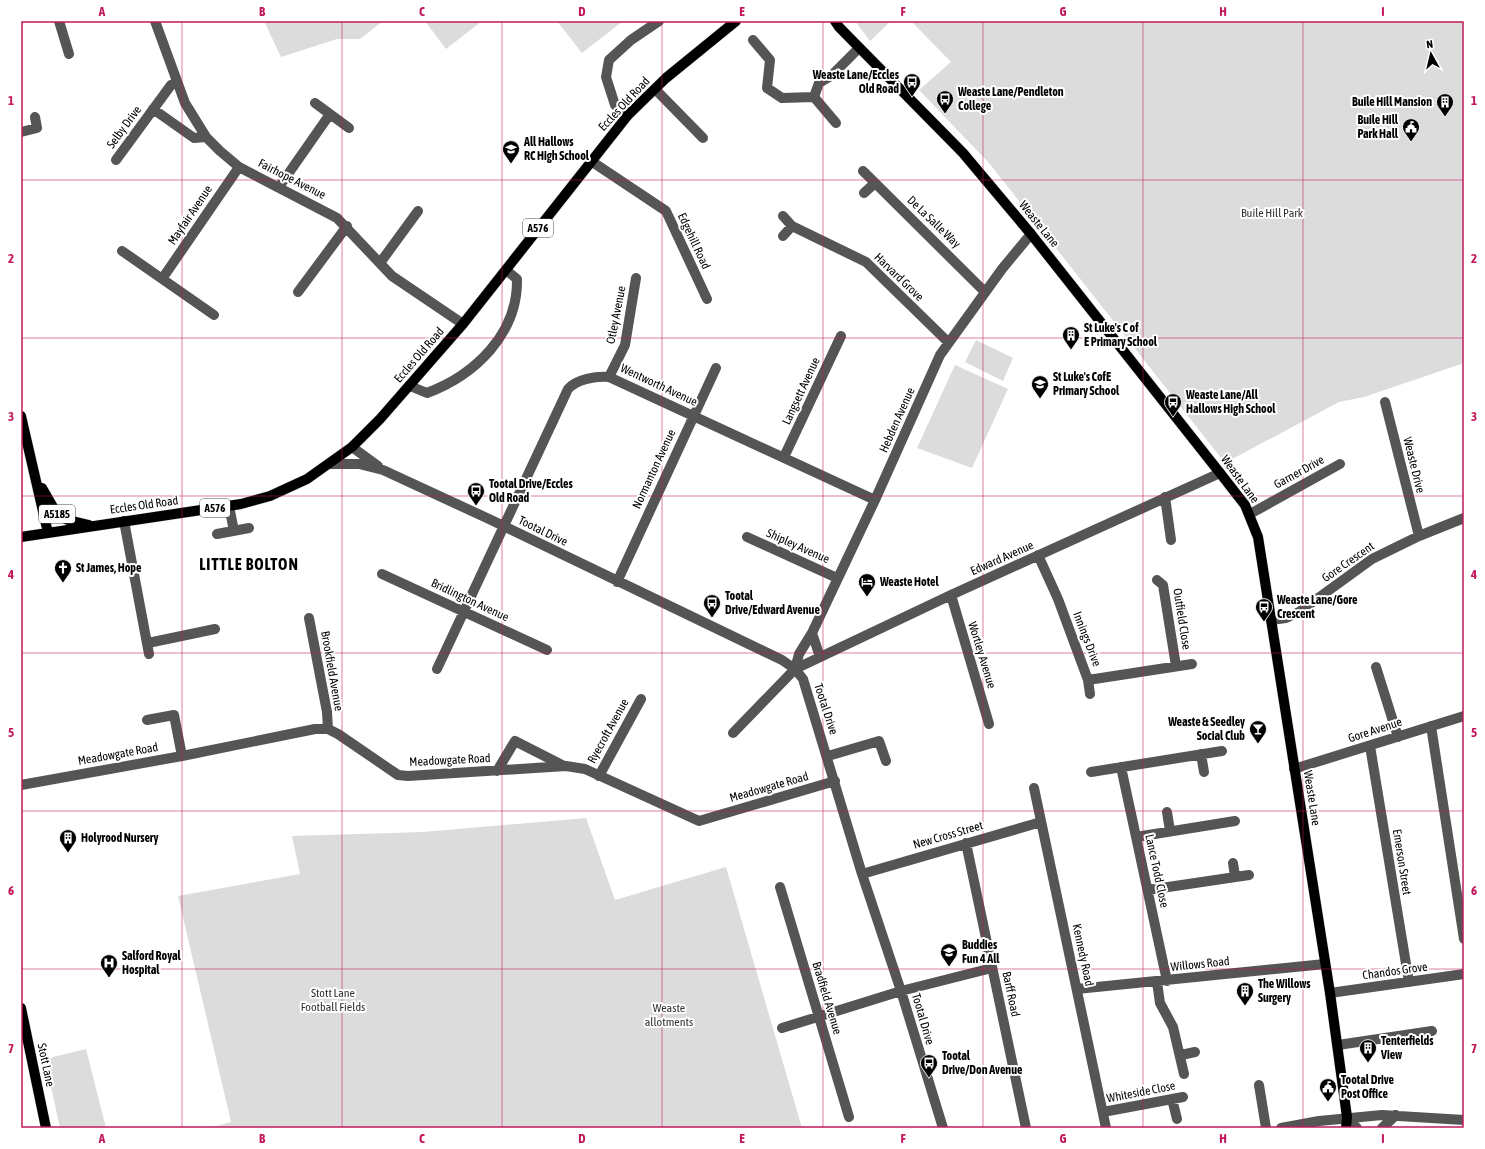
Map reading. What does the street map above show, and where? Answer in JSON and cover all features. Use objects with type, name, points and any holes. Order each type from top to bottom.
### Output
[{"type":"main road","name":"Eccles Old Road","points":[[21,537],[229,506],[270,496],[307,480],[330,464],[352,446],[380,419],[463,324],[628,115],[655,89],[736,21]]},
{"type":"main road","name":"Weaste Lane","points":[[834,21],[962,153],[1031,234],[1220,473],[1250,514],[1258,537],[1330,993],[1347,1117],[1346,1128]]},
{"type":"main road","name":"A5185","points":[[21,416],[48,533]]},
{"type":"main road","name":"A5185","points":[[37,481],[57,514],[68,520],[93,526]]},
{"type":"main road","name":"Stott Lane","points":[[21,1008],[46,1128]]},
{"type":"street","points":[[59,21],[69,54]]},
{"type":"street","name":"Fairhope Avenue","points":[[155,21],[185,103],[206,137],[239,166],[324,210],[347,226],[392,276],[463,324]]},
{"type":"street","points":[[628,115],[615,105],[606,77],[609,60],[631,40],[659,21]]},
{"type":"street","points":[[752,40],[770,60],[767,88],[782,98],[814,97]]},
{"type":"street","points":[[814,97],[819,83],[831,76],[860,48]]},
{"type":"street","name":"Selby Drive","points":[[116,160],[171,85],[177,82]]},
{"type":"street","points":[[655,89],[703,138]]},
{"type":"street","points":[[814,97],[836,123]]},
{"type":"street","points":[[315,103],[348,128]]},
{"type":"street","name":"Selby Drive","points":[[153,109],[194,138],[206,137]]},
{"type":"street","points":[[279,187],[330,114]]},
{"type":"street","points":[[21,132],[37,128],[35,117]]},
{"type":"street","name":"Edgehill Road","points":[[591,161],[666,211],[707,299]]},
{"type":"street","name":"Mayfair Avenue","points":[[162,278],[239,166]]},
{"type":"street","name":"De La Salle Way","points":[[863,171],[985,292]]},
{"type":"street","points":[[864,193],[875,183]]},
{"type":"street","points":[[380,263],[418,211]]},
{"type":"street","name":"Harvard Grove","points":[[783,216],[792,226],[866,262],[948,342]]},
{"type":"street","points":[[298,292],[347,226]]},
{"type":"street","points":[[783,236],[792,226]]},
{"type":"street","name":"Hebden Avenue","points":[[795,669],[799,654],[812,633],[875,500],[940,355],[985,292],[1031,234]]},
{"type":"street","points":[[122,251],[214,315]]},
{"type":"street","points":[[410,386],[426,393],[446,386],[470,370],[488,352],[508,322],[517,291],[517,279],[506,270]]},
{"type":"street","name":"Otley Avenue","points":[[609,377],[626,345],[636,278]]},
{"type":"street","name":"Langsett Avenue","points":[[784,457],[841,336]]},
{"type":"street","name":"Normanton Avenue","points":[[617,582],[716,368]]},
{"type":"street","name":"Wentworth Avenue","points":[[437,669],[568,389],[572,385],[598,376],[609,377],[875,500]]},
{"type":"street","name":"Weaste Drive","points":[[1385,402],[1419,536]]},
{"type":"street","name":"Tootal Drive","points":[[352,446],[383,470]]},
{"type":"street","name":"Tootal Drive","points":[[330,464],[359,464],[383,470],[505,526],[617,582],[782,660],[795,669],[803,679],[828,756],[862,874],[901,991],[943,1128]]},
{"type":"street","name":"Garner Drive","points":[[1250,514],[1340,464]]},
{"type":"street","name":"Edward Avenue","points":[[795,669],[951,594],[1220,473]]},
{"type":"street","points":[[1165,497],[1171,540]]},
{"type":"street","points":[[229,506],[234,531]]},
{"type":"street","name":"Gore Crescent","points":[[1271,620],[1286,618],[1299,612],[1372,559],[1419,536],[1464,518]]},
{"type":"street","points":[[124,522],[149,654]]},
{"type":"street","points":[[217,534],[249,528]]},
{"type":"street","name":"Shipley Avenue","points":[[747,537],[838,578]]},
{"type":"street","name":"Innings Drive","points":[[1038,555],[1058,599],[1088,680],[1192,664]]},
{"type":"street","name":"Bridlington Avenue","points":[[382,574],[547,650]]},
{"type":"street","name":"Outfield Close","points":[[1157,580],[1163,584],[1176,666]]},
{"type":"street","name":"Wortley Avenue","points":[[951,594],[989,724]]},
{"type":"street","name":"Brookfield Avenue","points":[[309,618],[327,712],[328,729]]},
{"type":"street","points":[[148,643],[215,629]]},
{"type":"street","points":[[812,633],[820,657]]},
{"type":"street","points":[[1376,667],[1398,737]]},
{"type":"street","points":[[733,732],[795,669]]},
{"type":"street","points":[[1088,680],[1090,694]]},
{"type":"street","name":"Ryecroft Avenue","points":[[598,776],[641,699]]},
{"type":"street","points":[[148,720],[174,715],[182,756]]},
{"type":"street","name":"Gore Avenue","points":[[1294,769],[1464,716]]},
{"type":"street","points":[[1431,726],[1464,939]]},
{"type":"street","name":"Meadowgate Road","points":[[21,785],[182,756],[315,729],[328,729],[338,734],[398,775],[408,776],[564,766],[585,769],[699,821],[835,781]]},
{"type":"street","points":[[497,771],[515,741],[564,766]]},
{"type":"street","points":[[828,756],[879,741],[886,761]]},
{"type":"street","name":"Emerson Street","points":[[1370,746],[1409,982]]},
{"type":"street","points":[[1091,772],[1222,751]]},
{"type":"street","points":[[1201,754],[1204,772]]},
{"type":"street","name":"Lance Todd Close","points":[[1121,767],[1148,890],[1162,981],[1160,1003],[1173,1027],[1181,1055],[1184,1074]]},
{"type":"street","name":"Kennedy Road","points":[[1034,788],[1106,1128]]},
{"type":"street","points":[[1167,812],[1170,831]]},
{"type":"street","points":[[1136,836],[1235,821]]},
{"type":"street","name":"New Cross Street","points":[[862,874],[966,842],[1042,822]]},
{"type":"street","name":"Barff Road","points":[[966,842],[1026,1128]]},
{"type":"street","points":[[1233,863],[1235,876]]},
{"type":"street","points":[[1148,890],[1249,875]]},
{"type":"street","name":"Bradfield Avenue","points":[[780,887],[849,1117]]},
{"type":"street","name":"Willows Road","points":[[1077,989],[1325,964]]},
{"type":"street","points":[[782,1028],[901,991],[992,968]]},
{"type":"street","name":"Chandos Grove","points":[[1330,993],[1464,974]]},
{"type":"street","points":[[1338,1045],[1432,1031]]},
{"type":"street","points":[[1181,1055],[1195,1052]]},
{"type":"street","points":[[1259,1085],[1266,1128]]},
{"type":"street","name":"Whiteside Close","points":[[1103,1112],[1183,1097]]},
{"type":"street","points":[[1172,1099],[1176,1119]]},
{"type":"street","points":[[1382,1128],[1396,1115]]},
{"type":"street","points":[[1281,1128],[1347,1117],[1396,1115],[1464,1120]]},
{"type":"street","points":[[1347,1117],[1357,1128]]},
{"type":"green space","points":[[264,21],[383,21],[360,39],[337,39],[281,57]]},
{"type":"green space","points":[[425,21],[482,21],[446,49]]},
{"type":"green space","points":[[557,21],[623,21],[582,53]]},
{"type":"green space","points":[[855,21],[891,21],[870,41]]},
{"type":"green space","name":"Buile Hill Park","points":[[911,21],[1464,21],[1464,363],[1364,397],[1339,402],[1225,463],[989,163],[919,90],[951,62]]},
{"type":"green space","points":[[976,340],[1013,358],[1003,381],[965,362]]},
{"type":"green space","points":[[955,365],[1008,389],[972,468],[917,448]]},
{"type":"green space","points":[[586,818],[615,900],[726,867],[802,1128],[209,1128],[231,1122],[178,896],[300,874],[292,836],[423,832]]},
{"type":"green space","points":[[86,1049],[106,1128],[60,1128],[46,1064],[53,1057]]},
{"type":"place","name":"Weaste Lane/Eccles Old Road","points":[[912,97]]},
{"type":"place","name":"Weaste Lane/Pendleton College","points":[[945,114]]},
{"type":"place","name":"Buile Hill Mansion","points":[[1445,117]]},
{"type":"place","name":"Buile Hill Park Hall","points":[[1411,142]]},
{"type":"place","name":"All Hallows RC High School","points":[[511,164]]},
{"type":"place","name":"St Luke's C of E Primary School","points":[[1071,350]]},
{"type":"place","name":"St Luke's CofE Primary School","points":[[1040,399]]},
{"type":"place","name":"Weaste Lane/All Hallows High School","points":[[1173,417]]},
{"type":"place","name":"Tootal Drive/Eccles Old Road","points":[[476,506]]},
{"type":"place","name":"St James, Hope","points":[[63,583]]},
{"type":"place","name":"Weaste Hotel","points":[[867,597]]},
{"type":"place","name":"Tootal Drive/Edward Avenue","points":[[712,618]]},
{"type":"place","name":"Weaste Lane/Gore Crescent","points":[[1264,622]]},
{"type":"place","name":"Weaste & Seedley Social Club","points":[[1258,744]]},
{"type":"place","name":"Holyrood Nursery","points":[[68,853]]},
{"type":"place","name":"Buddies Fun 4 All","points":[[949,967]]},
{"type":"place","name":"Salford Royal Hospital","points":[[109,978]]},
{"type":"place","name":"The Willows Surgery","points":[[1245,1006]]},
{"type":"place","name":"Tenterfields View","points":[[1368,1063]]},
{"type":"place","name":"Tootal Drive/Don Avenue","points":[[929,1078]]},
{"type":"place","name":"Tootal Drive Post Office","points":[[1328,1102]]},
{"type":"district","name":"LITTLE BOLTON","points":[[249,564]]},
{"type":"park label","name":"Stott Lane Football Fields","points":[[333,1000]]},
{"type":"park label","name":"Weaste allotments","points":[[669,1015]]}]
